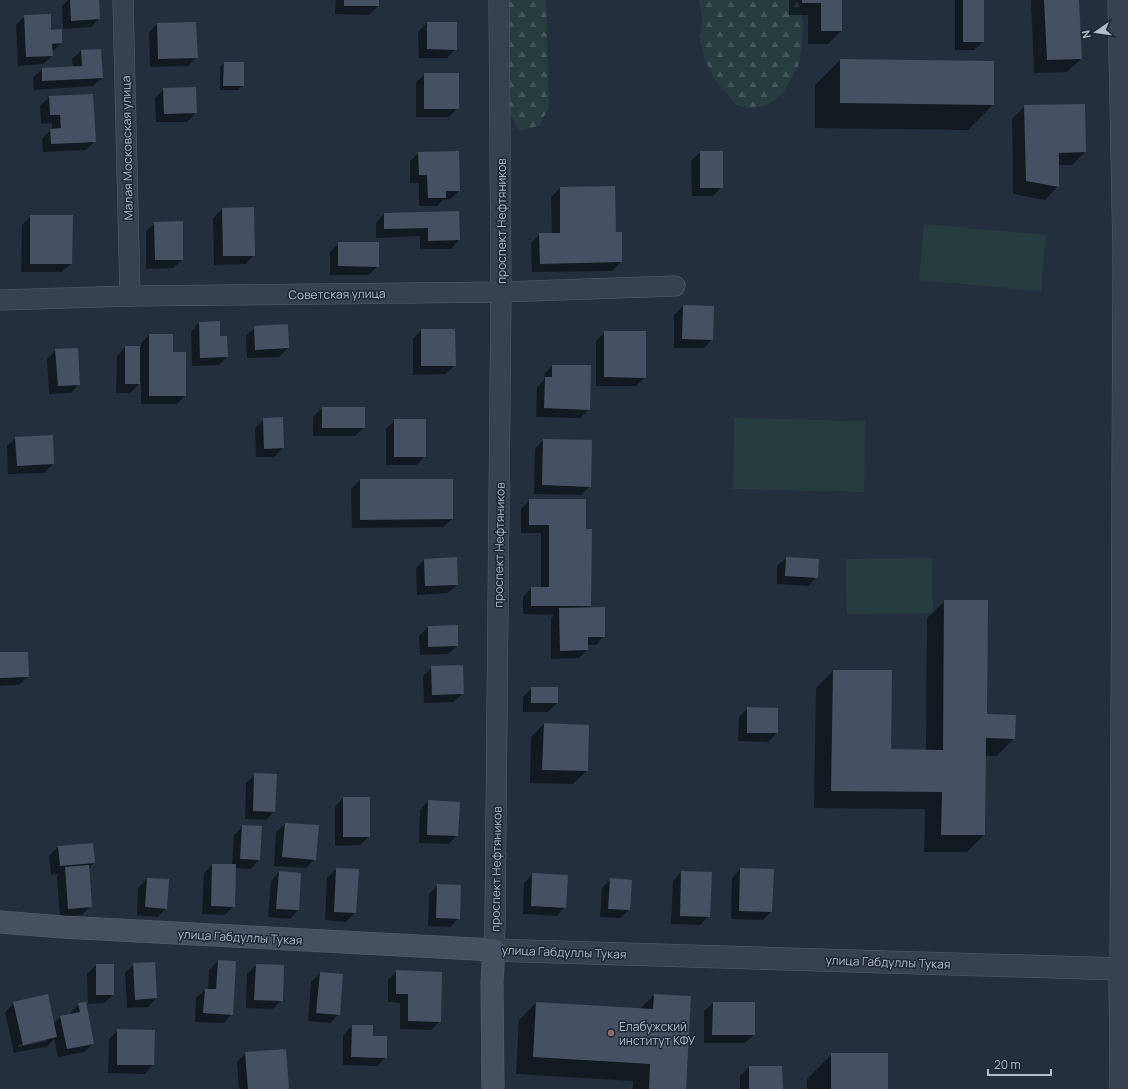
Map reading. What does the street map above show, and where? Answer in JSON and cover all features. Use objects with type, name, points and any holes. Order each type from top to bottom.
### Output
[{"type":"main road","name":"улица Габдуллы Тукая","points":[[0,922],[494,950]]},
{"type":"main road","name":"проспект Нефтяников","points":[[493,1089],[492,981],[494,950]]},
{"type":"street","name":"Малая Московская улица","points":[[123,0],[130,296]]},
{"type":"street","name":"проспект Нефтяников","points":[[494,950],[496,917],[502,292],[499,0]]},
{"type":"street","points":[[1118,0],[1126,254],[1124,969],[1120,1089]]},
{"type":"street","name":"Советская улица","points":[[0,300],[130,296],[502,292],[675,286]]},
{"type":"street","name":"улица Габдуллы Тукая","points":[[494,950],[1124,969]]},
{"type":"green space","points":[[508,0],[546,0],[549,107],[539,126],[519,131],[510,113]]},
{"type":"green space","points":[[699,0],[798,0],[803,23],[802,45],[798,66],[783,93],[766,106],[746,108],[736,105],[715,80],[706,62],[700,42],[702,17]]},
{"type":"green space","points":[[924,224],[1046,235],[1041,291],[919,280]]},
{"type":"green space","points":[[734,418],[865,421],[864,492],[733,489]]},
{"type":"green space","points":[[932,558],[933,613],[847,614],[846,559]]},
{"type":"building","points":[[70,0],[99,0],[100,19],[71,21]]},
{"type":"building","points":[[344,0],[379,0],[379,6],[344,6]]},
{"type":"building","points":[[802,0],[842,0],[842,31],[821,31],[821,3],[802,3]]},
{"type":"building","points":[[963,0],[984,0],[984,42],[963,42]]},
{"type":"building","points":[[1044,0],[1079,0],[1082,59],[1047,60]]},
{"type":"building","points":[[51,14],[51,30],[62,29],[62,43],[52,44],[53,56],[26,57],[24,15]]},
{"type":"building","points":[[196,22],[198,58],[158,59],[157,23]]},
{"type":"building","points":[[427,22],[457,22],[457,50],[427,49]]},
{"type":"building","points":[[101,49],[103,78],[42,81],[42,68],[82,66],[81,50]]},
{"type":"building","points":[[840,59],[994,61],[994,105],[840,103]]},
{"type":"building","points":[[224,62],[244,62],[244,86],[223,86]]},
{"type":"building","points":[[424,73],[459,73],[459,109],[424,109]]},
{"type":"building","points":[[196,87],[197,113],[164,114],[163,88]]},
{"type":"building","points":[[93,94],[96,142],[51,144],[50,129],[61,128],[60,115],[50,115],[49,96]]},
{"type":"building","points":[[1085,104],[1086,152],[1059,153],[1059,187],[1026,181],[1024,105]]},
{"type":"building","points":[[459,151],[460,191],[446,191],[446,198],[428,198],[427,175],[419,175],[418,152]]},
{"type":"building","points":[[700,151],[723,151],[723,188],[700,188]]},
{"type":"building","points":[[615,186],[616,232],[622,232],[622,262],[540,264],[539,233],[560,233],[560,187]]},
{"type":"building","points":[[254,207],[255,256],[223,256],[222,208]]},
{"type":"building","points":[[459,211],[460,240],[428,241],[428,228],[384,229],[384,213]]},
{"type":"building","points":[[30,215],[73,215],[72,264],[30,264]]},
{"type":"building","points":[[183,221],[183,260],[155,260],[154,222]]},
{"type":"building","points":[[338,242],[379,242],[379,267],[338,266]]},
{"type":"building","points":[[683,305],[714,306],[713,340],[682,339]]},
{"type":"building","points":[[220,321],[220,336],[227,336],[228,357],[200,358],[199,322]]},
{"type":"building","points":[[288,324],[289,348],[255,350],[254,326]]},
{"type":"building","points":[[421,329],[455,329],[456,366],[421,366]]},
{"type":"building","points":[[604,331],[646,331],[646,378],[604,377]]},
{"type":"building","points":[[149,334],[173,334],[173,352],[186,352],[186,396],[149,396]]},
{"type":"building","points":[[125,346],[140,346],[140,384],[125,384]]},
{"type":"building","points":[[78,348],[80,385],[58,386],[55,349]]},
{"type":"building","points":[[552,365],[591,365],[590,410],[544,408],[545,377],[552,377]]},
{"type":"building","points":[[322,407],[365,407],[365,428],[322,428]]},
{"type":"building","points":[[283,417],[284,448],[264,449],[263,418]]},
{"type":"building","points":[[394,419],[426,419],[426,457],[394,457]]},
{"type":"building","points":[[53,435],[54,464],[17,466],[15,437]]},
{"type":"building","points":[[543,439],[592,440],[591,487],[542,485]]},
{"type":"building","points":[[360,479],[453,479],[453,519],[360,520]]},
{"type":"building","points":[[529,499],[586,499],[586,529],[592,529],[591,606],[531,606],[531,587],[549,587],[549,525],[529,525]]},
{"type":"building","points":[[457,557],[458,585],[425,586],[424,559]]},
{"type":"building","points":[[786,557],[819,559],[818,578],[785,576]]},
{"type":"building","points":[[944,600],[988,600],[987,714],[1016,715],[1015,739],[986,738],[985,835],[941,835],[942,792],[831,791],[833,670],[892,670],[891,749],[943,750]]},
{"type":"building","points":[[605,607],[605,637],[588,637],[588,650],[560,651],[559,608]]},
{"type":"building","points":[[458,625],[458,646],[428,647],[428,626]]},
{"type":"building","points":[[0,652],[28,652],[29,677],[0,678]]},
{"type":"building","points":[[463,665],[464,694],[432,695],[431,666]]},
{"type":"building","points":[[531,687],[558,687],[558,703],[531,703]]},
{"type":"building","points":[[747,707],[778,708],[778,733],[747,733]]},
{"type":"building","points":[[544,723],[589,725],[588,771],[542,770]]},
{"type":"building","points":[[254,773],[277,774],[275,812],[253,811]]},
{"type":"building","points":[[343,797],[370,797],[370,837],[343,837]]},
{"type":"building","points":[[428,800],[460,802],[458,836],[427,835]]},
{"type":"building","points":[[285,823],[319,825],[316,860],[282,857]]},
{"type":"building","points":[[242,825],[262,826],[260,860],[240,859]]},
{"type":"building","points":[[93,843],[95,863],[60,866],[58,846]]},
{"type":"building","points":[[212,864],[236,864],[235,907],[211,906]]},
{"type":"building","points":[[89,865],[92,907],[68,909],[65,867]]},
{"type":"building","points":[[336,868],[359,869],[356,913],[334,912]]},
{"type":"building","points":[[740,868],[774,869],[772,912],[739,911]]},
{"type":"building","points":[[279,871],[301,873],[299,910],[276,909]]},
{"type":"building","points":[[681,871],[712,872],[710,917],[680,916]]},
{"type":"building","points":[[532,873],[568,875],[566,908],[531,906]]},
{"type":"building","points":[[147,878],[169,879],[167,909],[145,907]]},
{"type":"building","points":[[610,878],[632,880],[630,910],[608,909]]},
{"type":"building","points":[[437,884],[461,885],[460,919],[436,918]]},
{"type":"building","points":[[218,960],[236,961],[233,1015],[203,1013],[205,989],[216,989]]},
{"type":"building","points":[[155,962],[157,998],[135,1000],[133,963]]},
{"type":"building","points":[[96,964],[114,964],[114,995],[96,995]]},
{"type":"building","points":[[256,964],[284,965],[283,1001],[254,1000]]},
{"type":"building","points":[[396,970],[442,972],[441,1022],[408,1021],[408,994],[396,994]]},
{"type":"building","points":[[320,972],[343,974],[340,1015],[316,1013]]},
{"type":"building","points":[[48,994],[57,1037],[23,1045],[13,1002]]},
{"type":"building","name":"Елабужский институт КФУ","points":[[654,994],[691,996],[686,1089],[649,1089],[650,1064],[533,1057],[536,1002],[653,1009]]},
{"type":"building","points":[[86,1002],[94,1044],[67,1049],[60,1016],[80,1012],[78,1003]]},
{"type":"building","points":[[713,1002],[755,1002],[755,1035],[712,1035]]},
{"type":"building","points":[[352,1025],[373,1025],[373,1036],[387,1036],[387,1058],[351,1057]]},
{"type":"building","points":[[117,1029],[155,1030],[154,1065],[117,1065]]},
{"type":"building","points":[[286,1049],[289,1089],[248,1089],[245,1052]]},
{"type":"building","points":[[831,1053],[888,1053],[888,1089],[831,1089]]},
{"type":"building","points":[[749,1066],[782,1066],[783,1089],[749,1089]]},
{"type":"place","name":"Елабужский институт КФУ","points":[[611,1033]]}]
